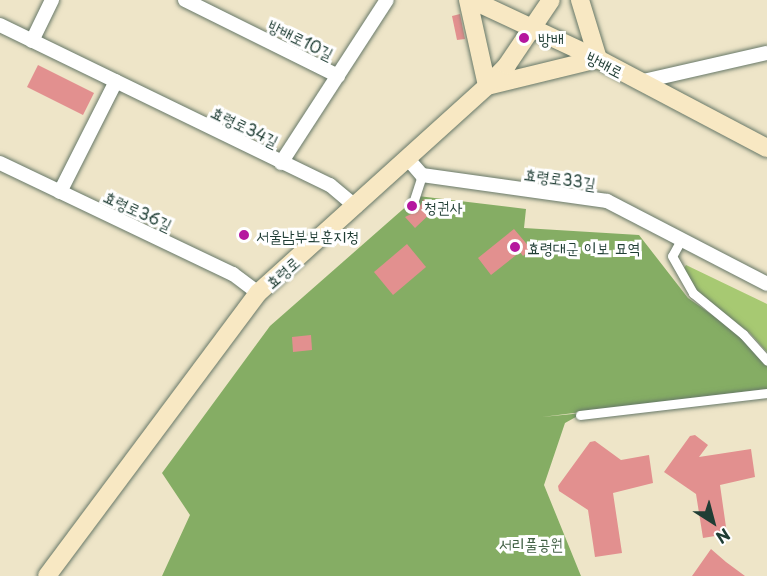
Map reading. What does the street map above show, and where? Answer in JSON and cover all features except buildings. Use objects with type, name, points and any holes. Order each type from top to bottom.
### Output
[{"type":"main road","name":"방배로","points":[[470,0],[532,31],[597,59],[767,148]]},
{"type":"main road","points":[[470,0],[487,86],[597,59],[579,0]]},
{"type":"main road","name":"효령로","points":[[47,576],[258,293],[356,207],[487,86],[532,31],[551,0]]},
{"type":"street","points":[[32,41],[52,0]]},
{"type":"street","name":"방배로10길","points":[[185,0],[338,76]]},
{"type":"street","name":"방배로10길","points":[[281,163],[387,0]]},
{"type":"street","name":"효령로34길","points":[[0,25],[330,185],[356,207]]},
{"type":"street","name":"방배로","points":[[639,82],[767,53]]},
{"type":"street","points":[[60,192],[116,81]]},
{"type":"street","points":[[408,159],[422,175],[412,206]]},
{"type":"street","name":"효령로36길","points":[[0,163],[233,274],[258,293]]},
{"type":"street","name":"효령로33길","points":[[422,175],[607,201],[767,284]]},
{"type":"street","points":[[681,240],[672,256],[693,293],[743,334],[767,361]]},
{"type":"street","points":[[580,415],[767,393]]},
{"type":"green space","name":"서리풀공원","points":[[418,196],[526,209],[524,228],[639,235],[688,298],[742,336],[767,366],[767,389],[542,417],[583,413],[565,423],[544,485],[581,576],[162,576],[190,515],[162,473],[270,326]]},
{"type":"green space","points":[[686,265],[767,304],[767,352],[750,333],[696,292],[683,270]]},
{"type":"place","name":"방배","points":[[524,38]]},
{"type":"place","name":"청권사","points":[[412,206]]},
{"type":"place","name":"서울남부보훈지청","points":[[244,235]]},
{"type":"place","name":"효령대군 이보 묘역","points":[[515,247]]}]
